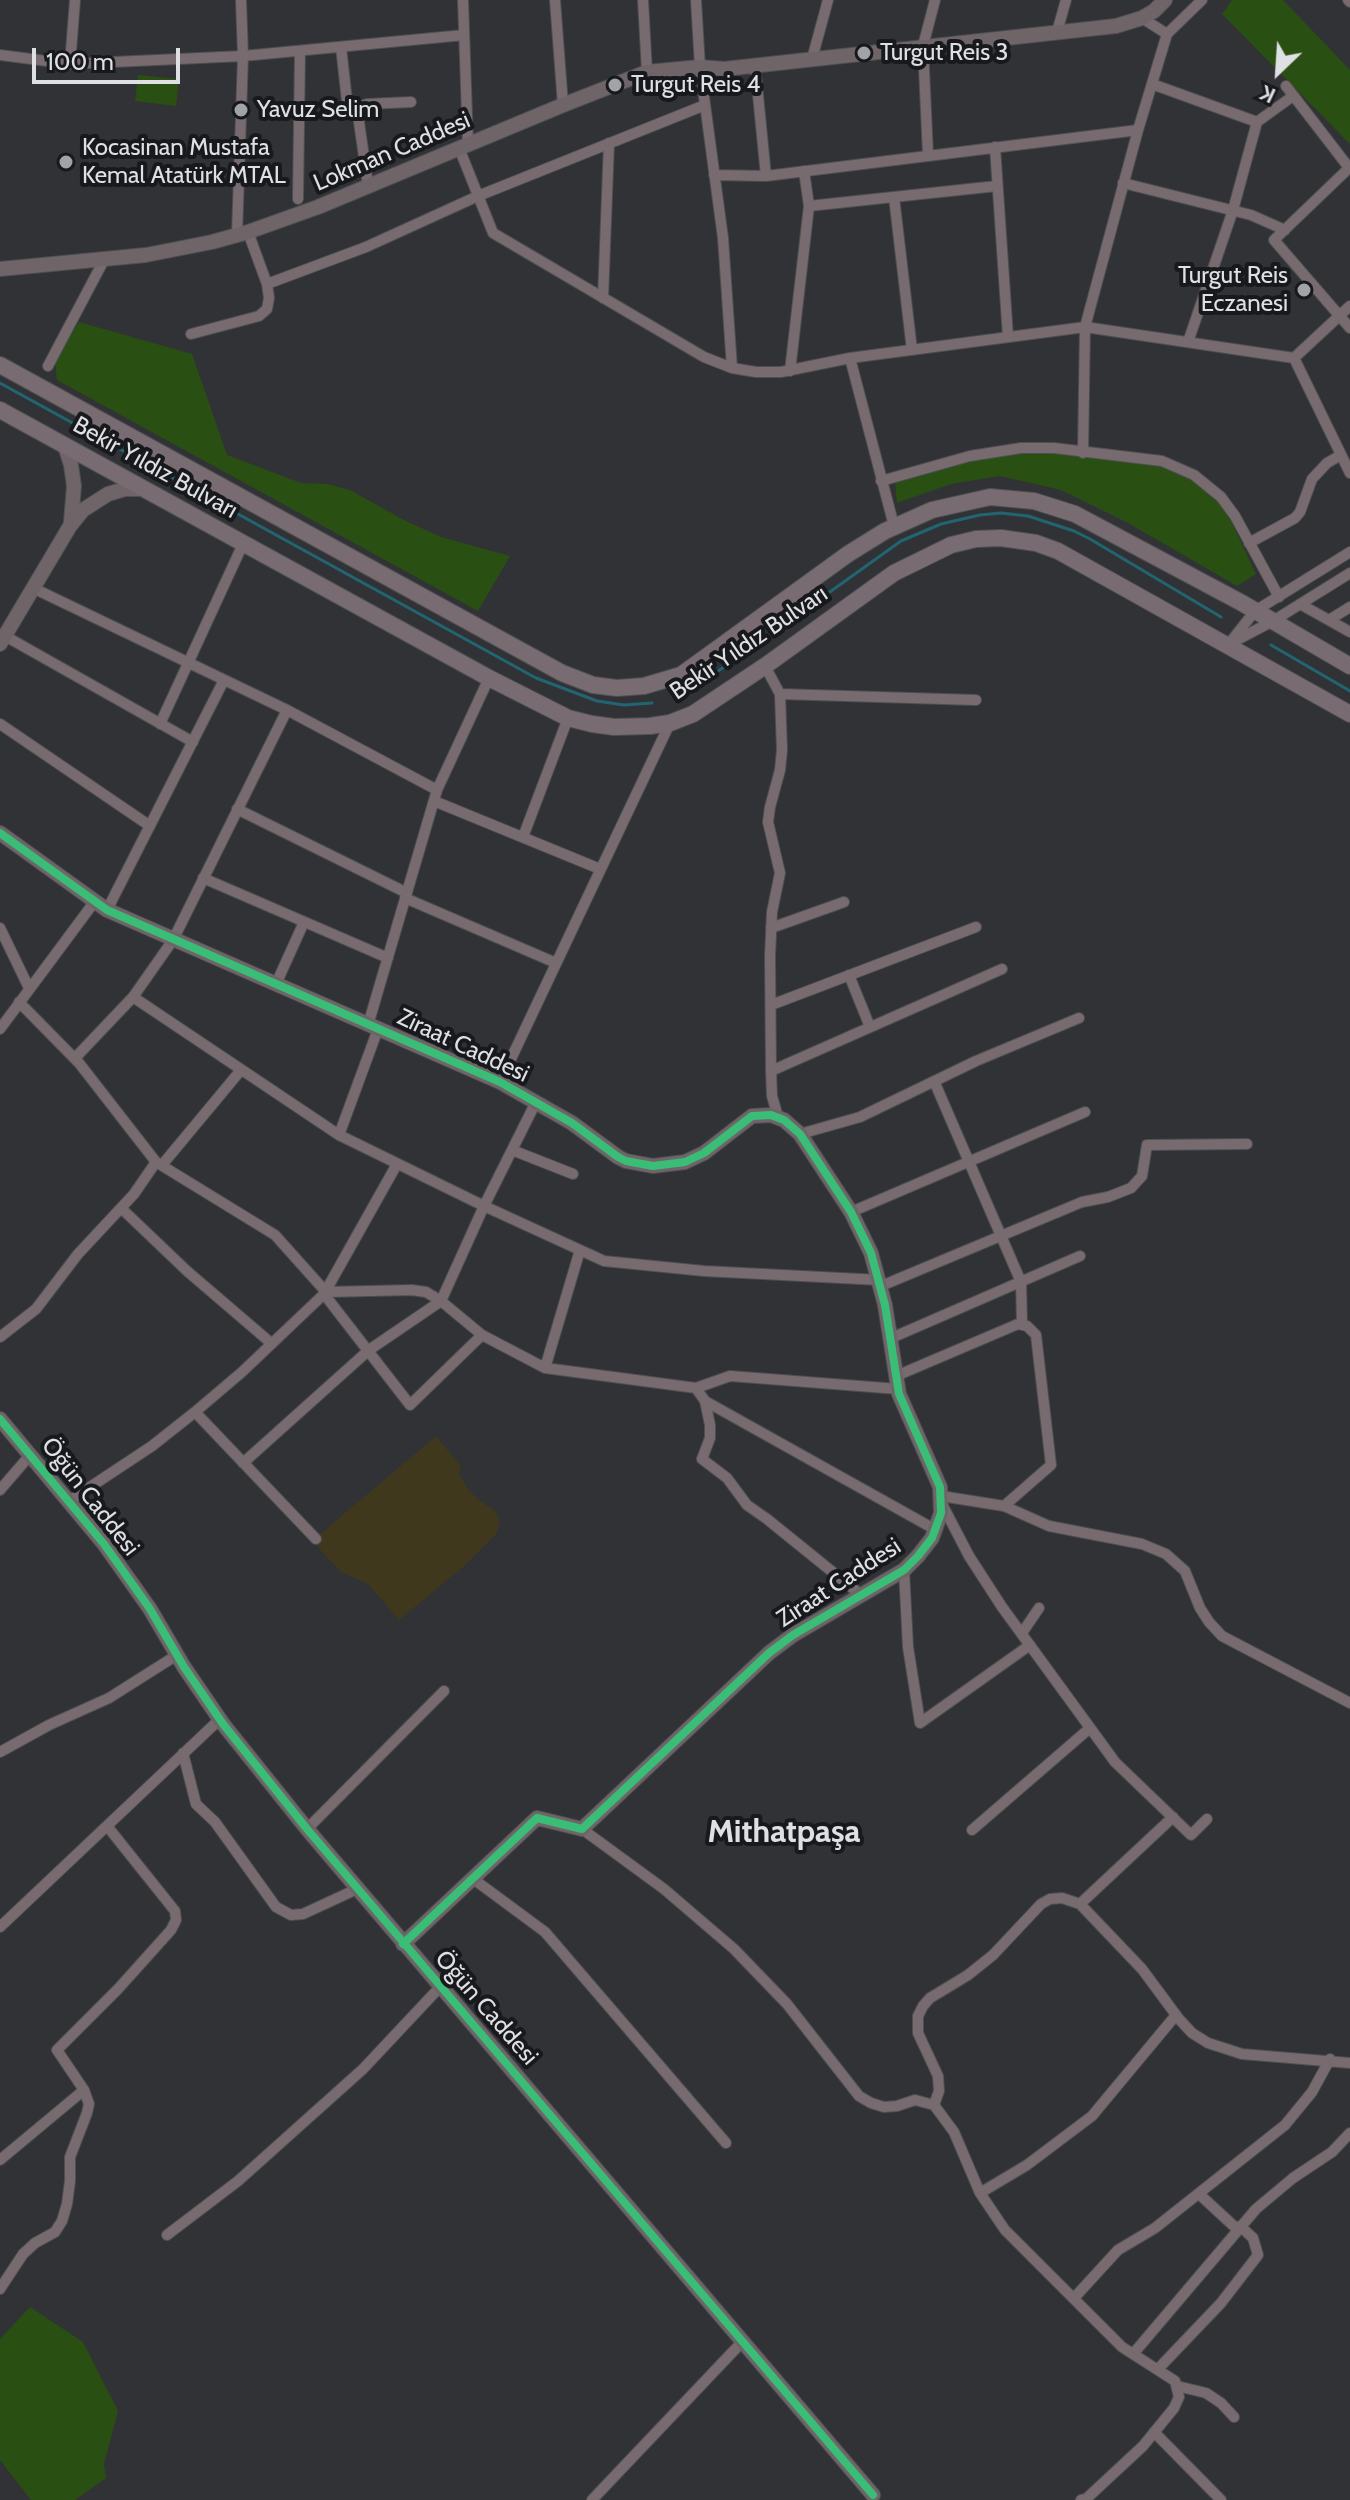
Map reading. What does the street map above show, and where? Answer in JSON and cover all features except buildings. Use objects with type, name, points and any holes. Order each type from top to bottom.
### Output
[{"type":"main road","name":"Bekir Yıldız Bulvarı","points":[[0,365],[562,673],[593,685],[630,687],[681,675],[848,554],[894,526],[932,510],[976,499],[1004,497],[1034,501],[1087,520],[1350,666]]},
{"type":"main road","name":"Bekir Yıldız Bulvarı","points":[[0,410],[489,678],[568,718],[623,727],[670,723],[693,714],[908,564],[951,545],[989,538],[1025,540],[1058,551],[1350,714]]},
{"type":"street","points":[[70,64],[75,0]]},
{"type":"street","points":[[191,334],[259,316],[269,304],[267,284],[242,233],[241,0]]},
{"type":"street","points":[[463,0],[464,146],[478,196],[493,233],[704,357],[732,368],[756,372],[790,371],[850,358],[1085,327],[1294,358]]},
{"type":"street","points":[[555,0],[563,105]]},
{"type":"street","points":[[643,0],[647,72]]},
{"type":"street","points":[[696,0],[700,67],[723,238],[732,368]]},
{"type":"street","points":[[812,59],[828,0]]},
{"type":"street","points":[[928,155],[923,46],[935,0]]},
{"type":"street","points":[[1057,32],[1066,0]]},
{"type":"street","name":"Lokman Caddesi","points":[[0,269],[104,260],[179,249],[242,233],[294,216],[647,72],[700,67],[724,69],[1116,26],[1142,18],[1165,0]]},
{"type":"street","points":[[1083,453],[1085,327],[1167,34],[1202,0]]},
{"type":"street","points":[[1142,18],[1167,34]]},
{"type":"street","points":[[0,55],[70,64],[243,56],[464,35]]},
{"type":"street","points":[[341,47],[347,101],[357,108],[368,185]]},
{"type":"street","points":[[298,199],[300,51]]},
{"type":"street","points":[[755,65],[766,176]]},
{"type":"street","points":[[1152,84],[1257,122]]},
{"type":"street","points":[[1188,342],[1233,210],[1257,122],[1290,91],[1350,168],[1274,240],[1350,328]]},
{"type":"street","points":[[357,108],[367,104],[411,102]]},
{"type":"street","points":[[267,284],[366,247],[478,196],[705,105]]},
{"type":"street","points":[[714,175],[766,176],[1138,130]]},
{"type":"street","points":[[603,298],[609,143]]},
{"type":"street","points":[[995,147],[1008,337]]},
{"type":"street","points":[[790,371],[809,206],[804,171]]},
{"type":"street","points":[[1123,183],[1251,215],[1285,230]]},
{"type":"street","points":[[809,206],[997,186]]},
{"type":"street","points":[[894,197],[912,350]]},
{"type":"street","points":[[48,366],[104,260]]},
{"type":"street","points":[[1294,358],[1350,306]]},
{"type":"street","points":[[850,358],[894,526]]},
{"type":"street","points":[[1294,358],[1350,473]]},
{"type":"street","points":[[65,446],[74,486],[70,526]]},
{"type":"street","points":[[881,481],[995,450],[1039,448],[1150,459],[1173,465],[1194,475],[1221,497],[1235,516],[1279,597]]},
{"type":"street","points":[[1249,543],[1295,518],[1312,479],[1327,463],[1341,455]]},
{"type":"street","points":[[143,489],[125,489],[97,499],[83,510],[70,526],[2,640],[193,742]]},
{"type":"street","points":[[160,724],[243,544]]},
{"type":"street","points":[[1228,645],[1255,611],[1350,552]]},
{"type":"street","points":[[1228,645],[1350,573]]},
{"type":"street","points":[[33,588],[287,710],[436,796],[600,869]]},
{"type":"street","points":[[1300,604],[1350,632]]},
{"type":"street","points":[[1329,620],[1350,607]]},
{"type":"street","points":[[765,666],[780,694],[782,760],[768,814],[780,873],[771,928],[771,1071],[772,1096],[778,1117],[800,1134],[864,1235],[880,1283],[897,1383],[937,1479],[942,1500],[985,1581],[1115,1762],[1191,1835],[1207,1819]]},
{"type":"street","points":[[339,1135],[373,1027],[388,958],[436,796],[489,678]]},
{"type":"street","points":[[0,1029],[29,988],[101,905],[150,826],[224,680]]},
{"type":"street","points":[[780,694],[976,700]]},
{"type":"street","points":[[75,1058],[133,997],[173,940],[287,710]]},
{"type":"street","points":[[523,837],[568,718]]},
{"type":"street","points":[[500,1082],[670,723]]},
{"type":"street","points":[[0,724],[150,826]]},
{"type":"street","points":[[237,809],[406,896],[556,963]]},
{"type":"street","name":"Ziraat Caddesi","points":[[0,833],[101,905],[173,940],[500,1082],[572,1123],[618,1157],[653,1166],[674,1164],[695,1158],[752,1116],[765,1114],[778,1117]]},
{"type":"street","points":[[203,878],[388,958]]},
{"type":"street","points":[[771,928],[844,902]]},
{"type":"street","points":[[276,984],[304,922]]},
{"type":"street","points":[[771,1005],[976,927]]},
{"type":"street","points":[[0,928],[29,988]]},
{"type":"street","points":[[771,1071],[1002,969]]},
{"type":"street","points":[[849,975],[870,1027]]},
{"type":"street","points":[[133,997],[339,1135],[604,1261],[880,1283],[1082,1202],[1131,1188],[1142,1176],[1147,1145],[1247,1144]]},
{"type":"street","points":[[19,1002],[75,1058],[159,1164],[275,1235],[325,1293],[410,1405],[482,1335]]},
{"type":"street","points":[[800,1134],[860,1117],[1079,1018]]},
{"type":"street","points":[[0,1337],[36,1309],[78,1254],[241,1070]]},
{"type":"street","points":[[934,1081],[1021,1282],[1022,1324]]},
{"type":"street","points":[[243,1463],[369,1350],[441,1301],[536,1102]]},
{"type":"street","points":[[851,1212],[1085,1112]]},
{"type":"street","points":[[512,1150],[573,1174]]},
{"type":"street","points":[[69,1501],[152,1446],[195,1412],[325,1293],[397,1164]]},
{"type":"street","points":[[121,1208],[187,1271],[271,1343]]},
{"type":"street","points":[[545,1368],[580,1250]]},
{"type":"street","points":[[889,1339],[1080,1256]]},
{"type":"street","points":[[325,1293],[419,1291],[433,1295],[482,1335],[545,1368],[696,1388],[730,1376],[897,1383],[1022,1324],[1031,1328],[1037,1339],[1051,1465],[1004,1506]]},
{"type":"street","points":[[696,1388],[705,1401],[710,1432],[702,1459],[727,1478],[747,1505],[861,1595]]},
{"type":"street","points":[[705,1401],[936,1530]]},
{"type":"street","points":[[195,1412],[316,1539]]},
{"type":"street","name":"Öğün Caddesi","points":[[0,1419],[104,1544],[150,1609],[220,1719],[307,1829],[873,2495]]},
{"type":"street","points":[[0,1490],[31,1454]]},
{"type":"street","points":[[942,1500],[1004,1506],[1049,1526],[1142,1544],[1166,1554],[1185,1571],[1200,1608],[1222,1636],[1350,1703]]},
{"type":"street","name":"Ziraat Caddesi","points":[[582,1829],[769,1653],[793,1635],[904,1570],[936,1530],[942,1500]]},
{"type":"street","points":[[904,1570],[908,1647],[920,1723],[1030,1645]]},
{"type":"street","points":[[1022,1633],[1039,1608]]},
{"type":"street","points":[[0,1752],[49,1725],[109,1698],[177,1655]]},
{"type":"street","points":[[307,1829],[444,1691]]},
{"type":"street","points":[[0,1927],[220,1719]]},
{"type":"street","points":[[972,1830],[1090,1728]]},
{"type":"street","points":[[183,1753],[196,1804],[215,1822],[276,1907],[291,1915],[303,1914],[357,1889]]},
{"type":"street","points":[[1080,1904],[1173,1817]]},
{"type":"street","points":[[403,1944],[537,1818],[582,1829],[664,1889],[741,1956],[787,2004],[859,2096],[884,2107],[915,2100],[934,2105],[954,2132],[980,2193],[1005,2230],[1122,2347],[1171,2377],[1177,2386],[1177,2403],[1143,2446],[1084,2500]]},
{"type":"street","points":[[0,2289],[23,2254],[35,2243],[50,2237],[62,2221],[69,2192],[70,2157],[88,2109],[88,2099],[57,2050],[118,1989],[171,1930],[176,1920],[175,1911],[107,1826]]},
{"type":"street","points":[[472,1878],[545,1932],[726,2143]]},
{"type":"street","points":[[934,2105],[939,2091],[938,2076],[918,2033],[917,2021],[923,2006],[993,1955],[1041,1904],[1050,1899],[1062,1898],[1080,1904],[1125,1950],[1176,2015],[1200,2038],[1230,2052],[1350,2063]]},
{"type":"street","points":[[167,2235],[238,2181],[363,2069],[440,1987]]},
{"type":"street","points":[[980,2193],[1027,2165],[1092,2116],[1176,2015]]},
{"type":"street","points":[[1074,2298],[1118,2250],[1155,2228],[1295,2115],[1330,2059]]},
{"type":"street","points":[[0,2160],[84,2090]]},
{"type":"street","points":[[1133,2354],[1238,2228],[1274,2193],[1332,2152],[1350,2133]]},
{"type":"street","points":[[1158,2369],[1221,2303],[1258,2255],[1253,2238],[1199,2194]]},
{"type":"street","points":[[592,2500],[743,2341]]},
{"type":"street","points":[[1177,2386],[1206,2393],[1234,2417]]},
{"type":"street","points":[[1154,2432],[1221,2500]]},
{"type":"green space","points":[[1232,0],[1283,0],[1350,70],[1350,144],[1222,14]]},
{"type":"green space","points":[[138,75],[179,79],[176,106],[135,101]]},
{"type":"green space","points":[[79,322],[192,354],[227,455],[301,483],[327,484],[350,490],[441,537],[510,556],[478,611],[57,380],[55,361]]},
{"type":"green space","points":[[1006,448],[1143,453],[1195,479],[1225,508],[1256,574],[1237,586],[1128,523],[1061,490],[1000,476],[951,484],[897,503],[895,482]]},
{"type":"green space","points":[[30,2307],[83,2342],[118,2411],[104,2464],[106,2478],[75,2500],[31,2500],[0,2460],[0,2339]]},
{"type":"sand","points":[[436,1436],[461,1466],[459,1473],[467,1488],[495,1511],[499,1527],[463,1567],[399,1620],[368,1584],[341,1572],[312,1541]]},
{"type":"waterway","points":[[0,383],[536,678],[597,701],[624,705],[652,703]]},
{"type":"waterway","points":[[679,696],[732,662],[901,541],[941,524],[980,515],[1001,513],[1028,516],[1074,531],[1221,617]]},
{"type":"waterway","points":[[1271,645],[1350,691]]},
{"type":"cycle path","points":[[0,833],[107,910],[500,1082],[572,1123],[626,1161],[653,1166],[685,1162],[704,1153],[752,1116],[771,1115],[784,1120],[800,1134],[851,1212],[871,1253],[885,1305],[899,1394],[940,1487],[941,1513],[932,1538],[904,1570],[793,1635],[769,1653],[582,1829],[537,1818],[403,1944]]},
{"type":"cycle path","points":[[0,1419],[104,1544],[150,1609],[223,1724],[307,1829],[873,2495]]},
{"type":"place","name":"Turgut Reis 3","points":[[864,53]]},
{"type":"place","name":"Turgut Reis 4","points":[[615,85]]},
{"type":"place","name":"Yavuz Selim","points":[[241,110]]},
{"type":"place","name":"Kocasinan Mustafa Kemal Atatürk MTAL","points":[[66,162]]},
{"type":"place","name":"Turgut Reis Eczanesi","points":[[1304,290]]},
{"type":"district","name":"Mithatpaşa","points":[[784,1833]]}]
